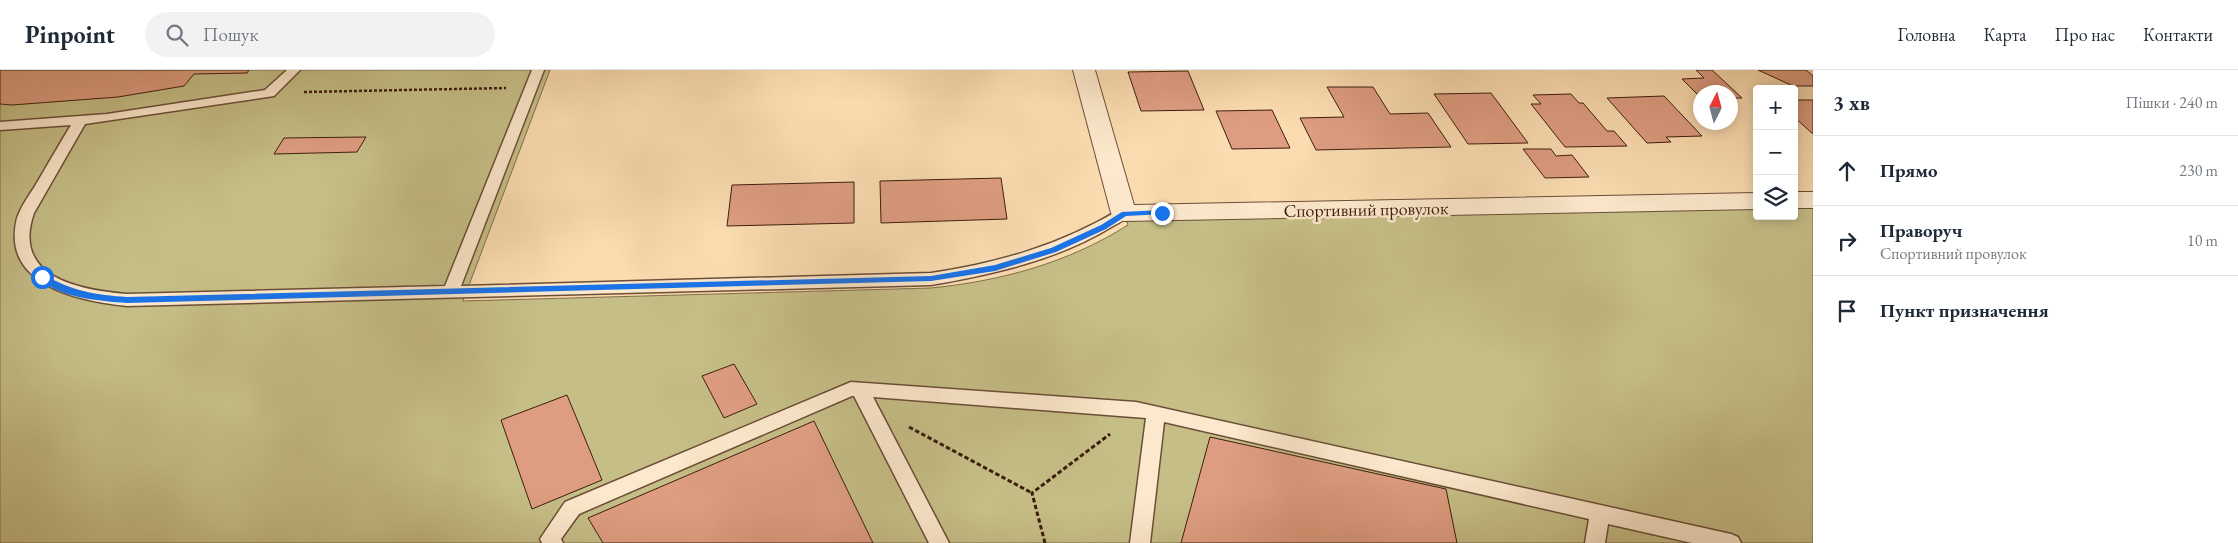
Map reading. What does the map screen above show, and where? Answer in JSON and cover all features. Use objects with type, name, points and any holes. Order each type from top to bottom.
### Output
[{"type":"street","points":[[1084,70],[1124,213]]},
{"type":"street","points":[[1798,200],[1813,200]]},
{"type":"street","name":"Спортивний провулок","points":[[1124,213],[1753,201]]},
{"type":"lane","points":[[0,126],[107,118],[269,93],[294,70]]},
{"type":"lane","points":[[451,292],[538,70]]},
{"type":"lane","points":[[81,120],[30,206],[23,222],[22,238],[24,252],[31,265],[42,277],[58,286],[101,298],[127,300],[931,279],[995,268],[1053,250],[1103,227],[1124,213]]},
{"type":"lane","points":[[553,543],[550,538],[572,508],[851,389],[863,397],[939,543]]},
{"type":"lane","points":[[863,397],[1148,412],[1731,543]]},
{"type":"lane","points":[[1140,543],[1148,412]]},
{"type":"lane","points":[[1595,543],[1600,514]]},
{"type":"path","points":[[269,93],[531,88]]},
{"type":"path","points":[[863,397],[1032,493],[1045,543]]},
{"type":"path","points":[[1032,493],[1148,412]]},
{"type":"shaded area","points":[[0,70],[550,70],[463,301],[931,288],[957,285],[983,281],[1033,268],[1082,250],[1128,225],[1124,213],[1753,201],[1753,220],[1798,220],[1798,200],[1813,200],[1813,543],[0,543]]},
{"type":"building","points":[[0,70],[249,70],[247,73],[194,74],[184,86],[118,97],[12,105],[0,104]]},
{"type":"building","points":[[1696,70],[1712,70],[1728,85],[1693,85],[1693,90],[1682,79],[1704,78]]},
{"type":"building","points":[[1758,70],[1806,70],[1813,76],[1813,86],[1791,85]]},
{"type":"building","points":[[1188,71],[1204,110],[1141,111],[1128,72]]},
{"type":"building","points":[[1327,87],[1373,87],[1390,114],[1428,113],[1451,147],[1316,150],[1300,118],[1344,117]]},
{"type":"building","points":[[1491,93],[1528,143],[1468,144],[1434,94]]},
{"type":"building","points":[[1571,94],[1579,103],[1583,103],[1607,131],[1614,131],[1627,146],[1565,147],[1531,104],[1541,104],[1533,95]]},
{"type":"building","points":[[1664,96],[1693,127],[1693,130],[1696,130],[1702,136],[1666,137],[1671,142],[1647,143],[1607,98]]},
{"type":"building","points":[[1798,100],[1813,100],[1813,134],[1798,121]]},
{"type":"building","points":[[1272,110],[1290,148],[1232,149],[1216,111]]},
{"type":"building","points":[[366,137],[357,152],[274,154],[284,138]]},
{"type":"building","points":[[1523,149],[1551,149],[1556,156],[1572,155],[1589,177],[1545,178]]},
{"type":"building","points":[[1001,178],[1007,219],[881,223],[880,181]]},
{"type":"building","points":[[854,182],[854,223],[727,226],[732,185]]},
{"type":"building","points":[[734,364],[757,404],[724,418],[702,376]]},
{"type":"building","points":[[567,395],[602,480],[532,509],[501,420]]},
{"type":"building","points":[[814,421],[873,543],[603,543],[588,518]]},
{"type":"building","points":[[1210,437],[1446,489],[1457,543],[1181,543]]},
{"type":"route","points":[[42,277],[78,294],[127,300],[931,279],[995,268],[1025,260],[1080,239],[1124,213],[1162,213]]}]
